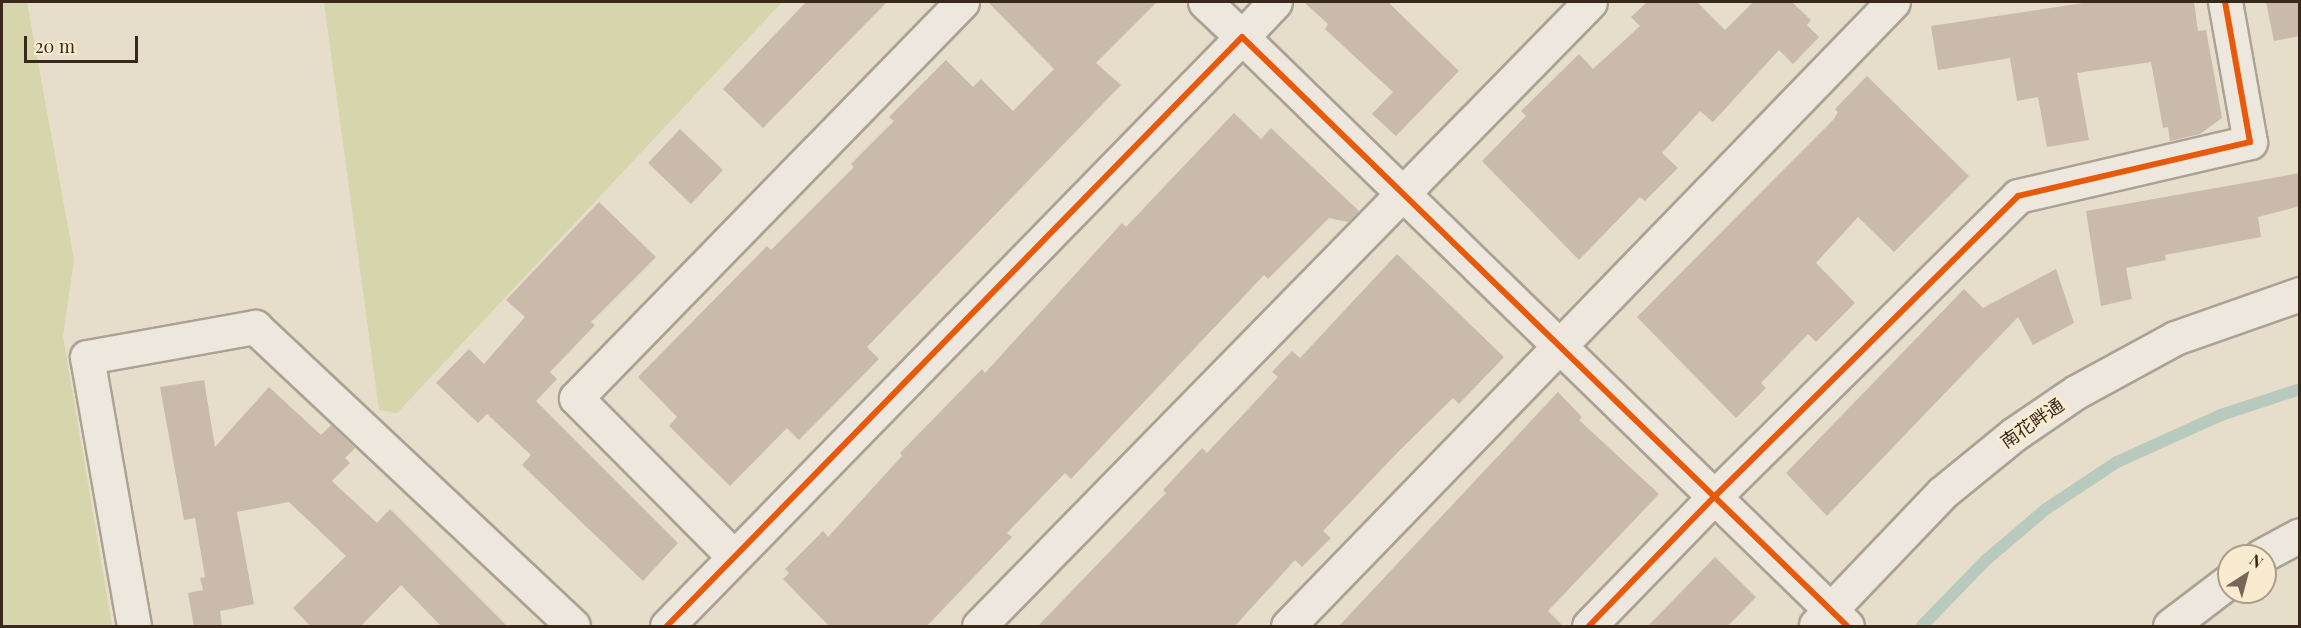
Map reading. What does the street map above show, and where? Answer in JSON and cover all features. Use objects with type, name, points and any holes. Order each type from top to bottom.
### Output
[{"type":"street","points":[[734,558],[576,398],[962,2]]},
{"type":"street","points":[[1205,2],[1714,497],[1831,621]]},
{"type":"street","points":[[667,627],[1275,2]]},
{"type":"street","points":[[979,627],[1590,2]]},
{"type":"street","points":[[1288,627],[1893,2]]},
{"type":"street","points":[[1589,627],[1714,497],[2018,196],[2250,141],[2225,2]]},
{"type":"street","name":"南花畔通","points":[[1831,621],[1942,493],[2013,435],[2076,392],[2175,338],[2300,294]]},
{"type":"street","points":[[134,627],[87,357],[255,327],[573,627]]},
{"type":"street","points":[[2277,547],[2300,535]]},
{"type":"street","points":[[2170,627],[2217,590]]},
{"type":"shaded area","points":[[2,2],[27,2],[74,260],[63,336],[112,626],[2,626]]},
{"type":"shaded area","points":[[324,2],[782,2],[397,413],[379,410]]},
{"type":"building","points":[[806,2],[887,2],[763,128],[723,89]]},
{"type":"building","points":[[988,2],[1157,2],[1096,63],[1121,85],[867,347],[879,359],[799,440],[787,428],[730,486],[669,426],[677,417],[638,377],[767,246],[771,250],[854,167],[851,164],[894,121],[889,117],[946,60],[973,87],[981,79],[1013,111],[1054,69]]},
{"type":"building","points":[[1304,2],[1388,2],[1459,71],[1396,136],[1372,114],[1393,92],[1325,29],[1328,24]]},
{"type":"building","points":[[1647,2],[1697,2],[1725,30],[1753,2],[1792,2],[1811,20],[1807,25],[1819,37],[1793,64],[1779,50],[1713,122],[1700,111],[1662,153],[1678,168],[1645,201],[1640,197],[1579,260],[1482,161],[1526,116],[1521,111],[1579,54],[1593,69],[1640,26],[1631,17]]},
{"type":"building","points":[[2090,2],[2194,2],[2198,31],[2206,30],[2222,118],[2200,134],[2170,141],[2168,127],[2163,128],[2151,62],[2077,73],[2089,140],[2047,147],[2038,97],[2017,101],[2010,58],[1938,70],[1931,26]]},
{"type":"building","points":[[2266,2],[2300,2],[2300,36],[2274,41]]},
{"type":"building","points":[[1867,76],[1969,176],[1894,252],[1858,217],[1816,263],[1855,303],[1816,342],[1808,334],[1761,383],[1766,388],[1736,418],[1637,317],[1834,119],[1838,112],[1835,109]]},
{"type":"building","points":[[1234,113],[1261,139],[1271,128],[1359,211],[1348,222],[1329,218],[1268,279],[1264,275],[1071,479],[1065,473],[1007,533],[1012,537],[926,627],[830,627],[783,579],[789,573],[785,569],[823,531],[828,537],[902,456],[900,453],[982,369],[985,373],[1122,223],[1126,227]]},
{"type":"building","points":[[680,129],[723,170],[691,204],[648,163]]},
{"type":"building","points":[[2300,173],[2300,206],[2258,217],[2261,237],[2165,255],[2166,260],[2126,268],[2132,299],[2101,306],[2086,211]]},
{"type":"building","points":[[599,202],[656,257],[591,322],[595,325],[550,372],[557,379],[536,401],[678,543],[643,581],[522,465],[531,455],[487,414],[478,423],[436,383],[469,349],[484,364],[525,317],[506,300]]},
{"type":"building","points":[[1397,254],[1504,357],[1459,404],[1453,398],[1397,453],[1323,531],[1331,538],[1302,567],[1295,560],[1234,627],[1037,627],[1166,493],[1163,490],[1202,448],[1207,453],[1278,377],[1272,372],[1292,351],[1300,358]]},
{"type":"building","points":[[2056,269],[2074,323],[2033,345],[2018,317],[1827,516],[1786,473],[1964,289],[1983,308]]},
{"type":"building","points":[[204,380],[215,447],[269,387],[321,435],[331,425],[355,448],[345,458],[350,463],[332,481],[377,523],[390,509],[508,627],[442,627],[401,585],[360,627],[311,627],[293,608],[346,556],[289,502],[237,512],[254,604],[220,611],[222,627],[194,627],[188,593],[203,590],[200,578],[205,577],[195,518],[184,520],[160,387]]},
{"type":"building","points":[[1558,392],[1582,417],[1579,420],[1659,494],[1548,611],[1564,627],[1338,627]]},
{"type":"building","points":[[1715,557],[1756,597],[1727,627],[1647,627]]},
{"type":"waterway","points":[[1922,626],[1986,560],[2046,509],[2117,462],[2221,415],[2300,389]]},
{"type":"cycle path","points":[[1589,626],[1714,497],[2018,196],[2250,142],[2225,2]]},
{"type":"cycle path","points":[[667,626],[1242,37],[1847,626]]}]
